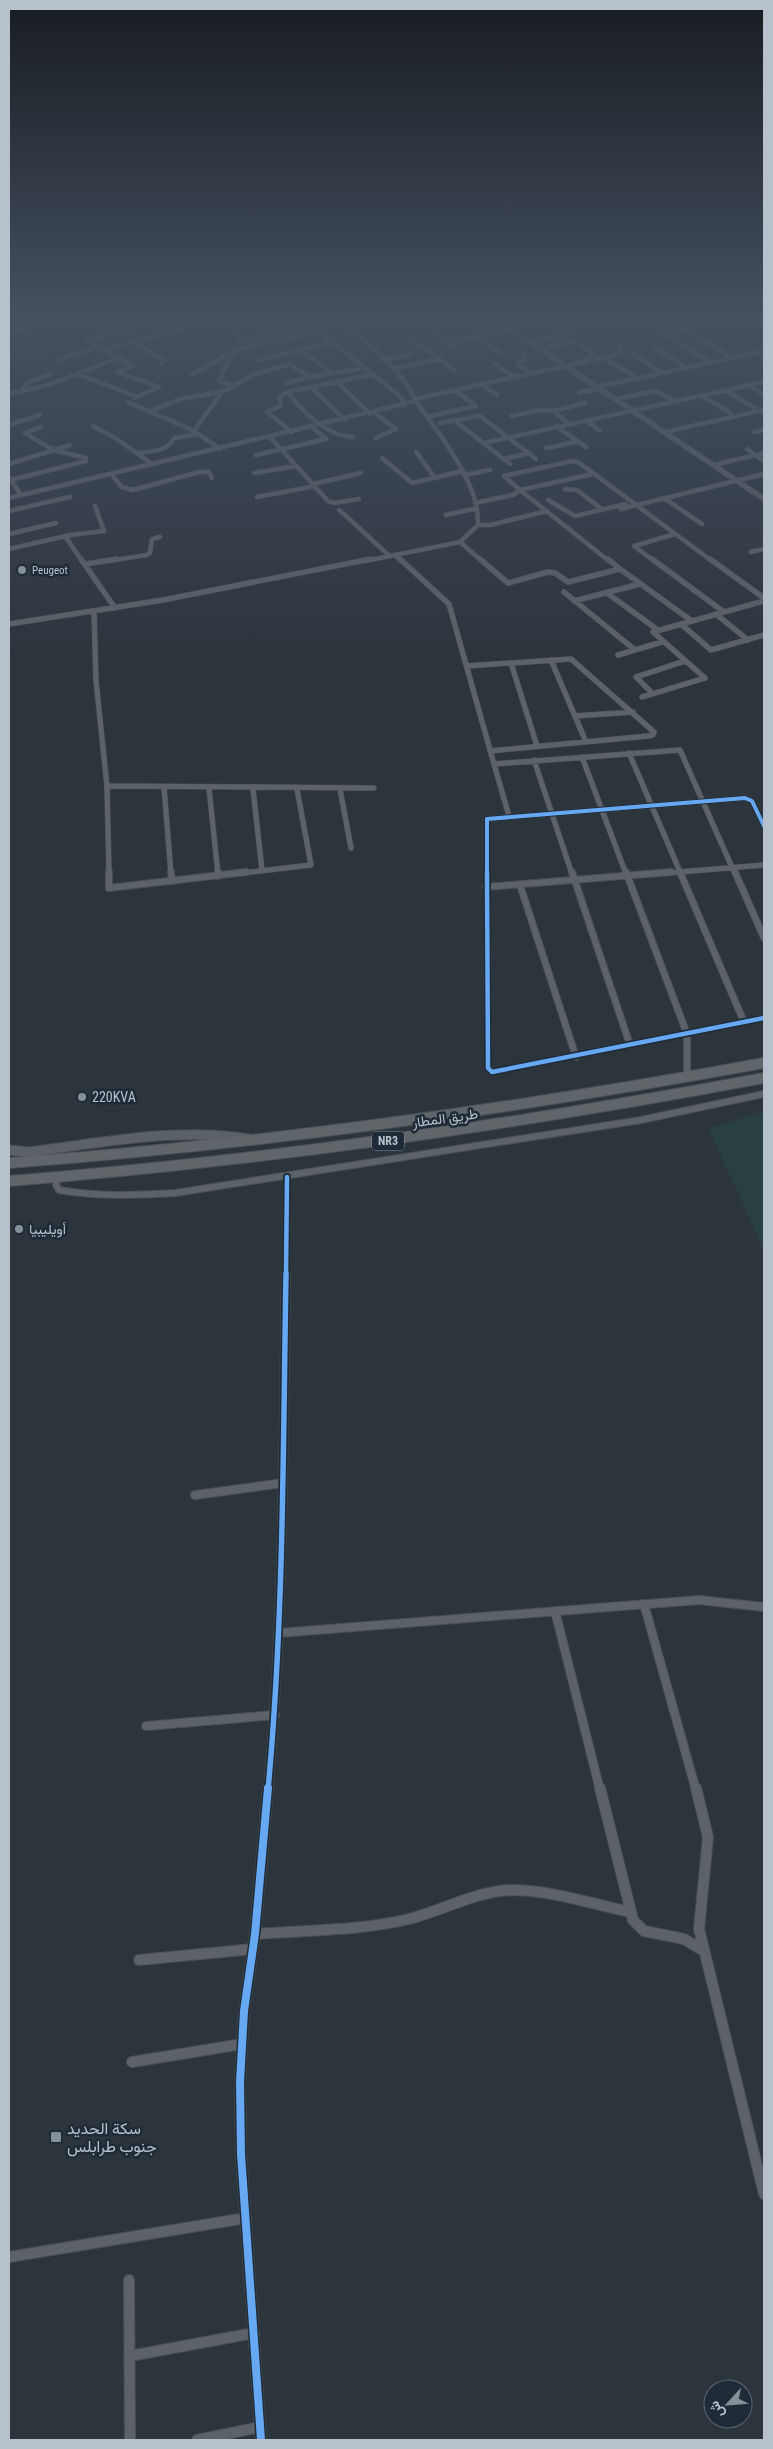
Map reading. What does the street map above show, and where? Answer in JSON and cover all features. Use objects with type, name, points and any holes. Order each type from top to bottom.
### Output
[{"type":"highway","name":"طريق المطار","points":[[9,1163],[131,1154],[347,1131],[481,1112],[764,1063]]},
{"type":"highway","name":"طريق المطار","points":[[9,1180],[58,1177],[307,1152],[430,1136],[539,1119],[764,1078]]},
{"type":"main road","points":[[9,1150],[28,1152],[171,1135],[240,1136],[259,1141]]},
{"type":"street","points":[[21,495],[10,478],[86,461],[86,458],[81,455],[52,450],[25,433],[31,430]]},
{"type":"street","points":[[100,430],[152,464]]},
{"type":"street","points":[[192,430],[220,449]]},
{"type":"street","points":[[9,498],[299,430]]},
{"type":"street","points":[[256,455],[326,439],[316,430]]},
{"type":"street","points":[[330,430],[344,438],[353,436]]},
{"type":"street","points":[[376,438],[393,430]]},
{"type":"street","points":[[436,430],[463,473],[476,505],[478,525]]},
{"type":"street","points":[[467,430],[510,464]]},
{"type":"street","points":[[500,430],[536,459]]},
{"type":"street","points":[[484,443],[538,430]]},
{"type":"street","points":[[561,430],[586,447]]},
{"type":"street","points":[[662,430],[764,499]]},
{"type":"street","points":[[665,432],[673,430]]},
{"type":"street","points":[[753,432],[762,430]]},
{"type":"street","points":[[137,453],[166,448],[172,444],[174,438],[196,432]]},
{"type":"street","points":[[270,437],[331,502],[359,499]]},
{"type":"street","points":[[546,448],[576,442]]},
{"type":"street","points":[[9,464],[70,445]]},
{"type":"street","points":[[747,450],[764,461]]},
{"type":"street","points":[[416,452],[435,478]]},
{"type":"street","points":[[714,465],[764,453]]},
{"type":"street","points":[[504,459],[530,454]]},
{"type":"street","points":[[382,458],[410,483],[490,470]]},
{"type":"street","points":[[642,697],[705,678],[652,634],[658,630],[717,615],[756,604],[764,600],[575,461],[502,477],[620,569],[692,621]]},
{"type":"street","points":[[254,473],[296,466]]},
{"type":"street","points":[[110,474],[122,488],[129,489],[142,488],[195,473],[209,472],[212,478]]},
{"type":"street","points":[[257,497],[361,473]]},
{"type":"street","points":[[446,515],[513,494],[525,487],[593,474]]},
{"type":"street","points":[[548,500],[575,516],[664,498],[764,474]]},
{"type":"street","points":[[565,489],[577,490],[603,510]]},
{"type":"street","points":[[9,511],[70,497]]},
{"type":"street","points":[[664,498],[702,524]]},
{"type":"street","points":[[622,509],[633,504]]},
{"type":"street","points":[[9,549],[65,536],[104,530],[95,506]]},
{"type":"street","points":[[339,510],[363,529],[372,541],[393,556],[449,604],[509,816]]},
{"type":"street","points":[[9,624],[114,608],[460,542],[478,525],[490,525],[547,511]]},
{"type":"street","points":[[9,534],[56,523]]},
{"type":"street","points":[[675,534],[634,546],[724,612]]},
{"type":"street","points":[[65,536],[86,564],[114,608]]},
{"type":"street","points":[[86,564],[148,556],[152,539],[160,537]]},
{"type":"street","points":[[460,542],[508,582],[548,572],[555,573],[568,582],[620,569]]},
{"type":"street","points":[[751,552],[764,549]]},
{"type":"street","points":[[574,601],[640,584]]},
{"type":"street","points":[[564,592],[634,650]]},
{"type":"street","points":[[607,593],[658,630]]},
{"type":"street","points":[[756,604],[764,610]]},
{"type":"street","points":[[94,611],[96,681],[107,786],[109,888],[311,865],[296,789]]},
{"type":"street","points":[[717,615],[748,640]]},
{"type":"street","points":[[681,624],[709,650],[764,635]]},
{"type":"street","points":[[618,655],[662,642]]},
{"type":"street","points":[[467,666],[566,659],[576,662],[651,728],[653,735],[490,751]]},
{"type":"street","points":[[551,660],[586,742]]},
{"type":"street","points":[[653,694],[636,677],[685,661]]},
{"type":"street","points":[[510,663],[537,746]]},
{"type":"street","points":[[575,716],[633,712]]},
{"type":"street","points":[[494,764],[582,756],[681,751],[764,938]]},
{"type":"street","points":[[629,753],[744,1022]]},
{"type":"street","points":[[582,756],[687,1034],[687,1077]]},
{"type":"street","points":[[534,760],[630,1045]]},
{"type":"street","points":[[107,786],[252,789],[374,788]]},
{"type":"street","points":[[164,787],[172,881]]},
{"type":"street","points":[[209,788],[218,876]]},
{"type":"street","points":[[252,789],[262,870]]},
{"type":"street","points":[[340,789],[351,848]]},
{"type":"street","points":[[764,826],[748,799],[509,816],[486,820],[488,1069],[497,1073],[764,1018]]},
{"type":"street","points":[[486,888],[764,865]]},
{"type":"street","points":[[520,885],[576,1056]]},
{"type":"street","points":[[58,1177],[57,1187],[62,1191],[135,1195],[175,1193],[287,1177],[641,1120],[764,1094]]},
{"type":"street","points":[[261,2440],[240,2118],[242,2044],[255,1934],[275,1715],[283,1482],[287,1177]]},
{"type":"street","points":[[195,1495],[283,1482]]},
{"type":"street","points":[[278,1633],[699,1600],[764,1608]]},
{"type":"street","points":[[644,1604],[708,1835],[708,1858],[698,1904],[699,1929],[764,2194]]},
{"type":"street","points":[[555,1611],[633,1920],[644,1931],[678,1937],[704,1951]]},
{"type":"street","points":[[146,1726],[275,1715]]},
{"type":"street","points":[[255,1934],[402,1920],[429,1914],[484,1893],[500,1891],[529,1892],[630,1912]]},
{"type":"street","points":[[139,1960],[252,1949]]},
{"type":"street","points":[[132,2062],[242,2044]]},
{"type":"street","points":[[9,2257],[246,2218]]},
{"type":"street","points":[[129,2280],[130,2440]]},
{"type":"street","points":[[130,2356],[254,2332]]},
{"type":"street","points":[[197,2440],[260,2427]]},
{"type":"green space","points":[[764,1112],[764,1250],[708,1128]]},
{"type":"cycle path","points":[[764,826],[752,801],[745,798],[487,819],[488,1068],[492,1072],[500,1072],[764,1018]]},
{"type":"cycle path","points":[[261,2440],[241,2154],[240,2082],[244,2011],[255,1934],[275,1715],[283,1483],[287,1177]]},
{"type":"place","name":"Peugeot","points":[[22,570]]},
{"type":"place","name":"220KVA","points":[[82,1097]]},
{"type":"place","name":"أويليبيا","points":[[19,1229]]},
{"type":"place","name":"سكة الحديد جنوب طرابلس","points":[[56,2137]]}]
